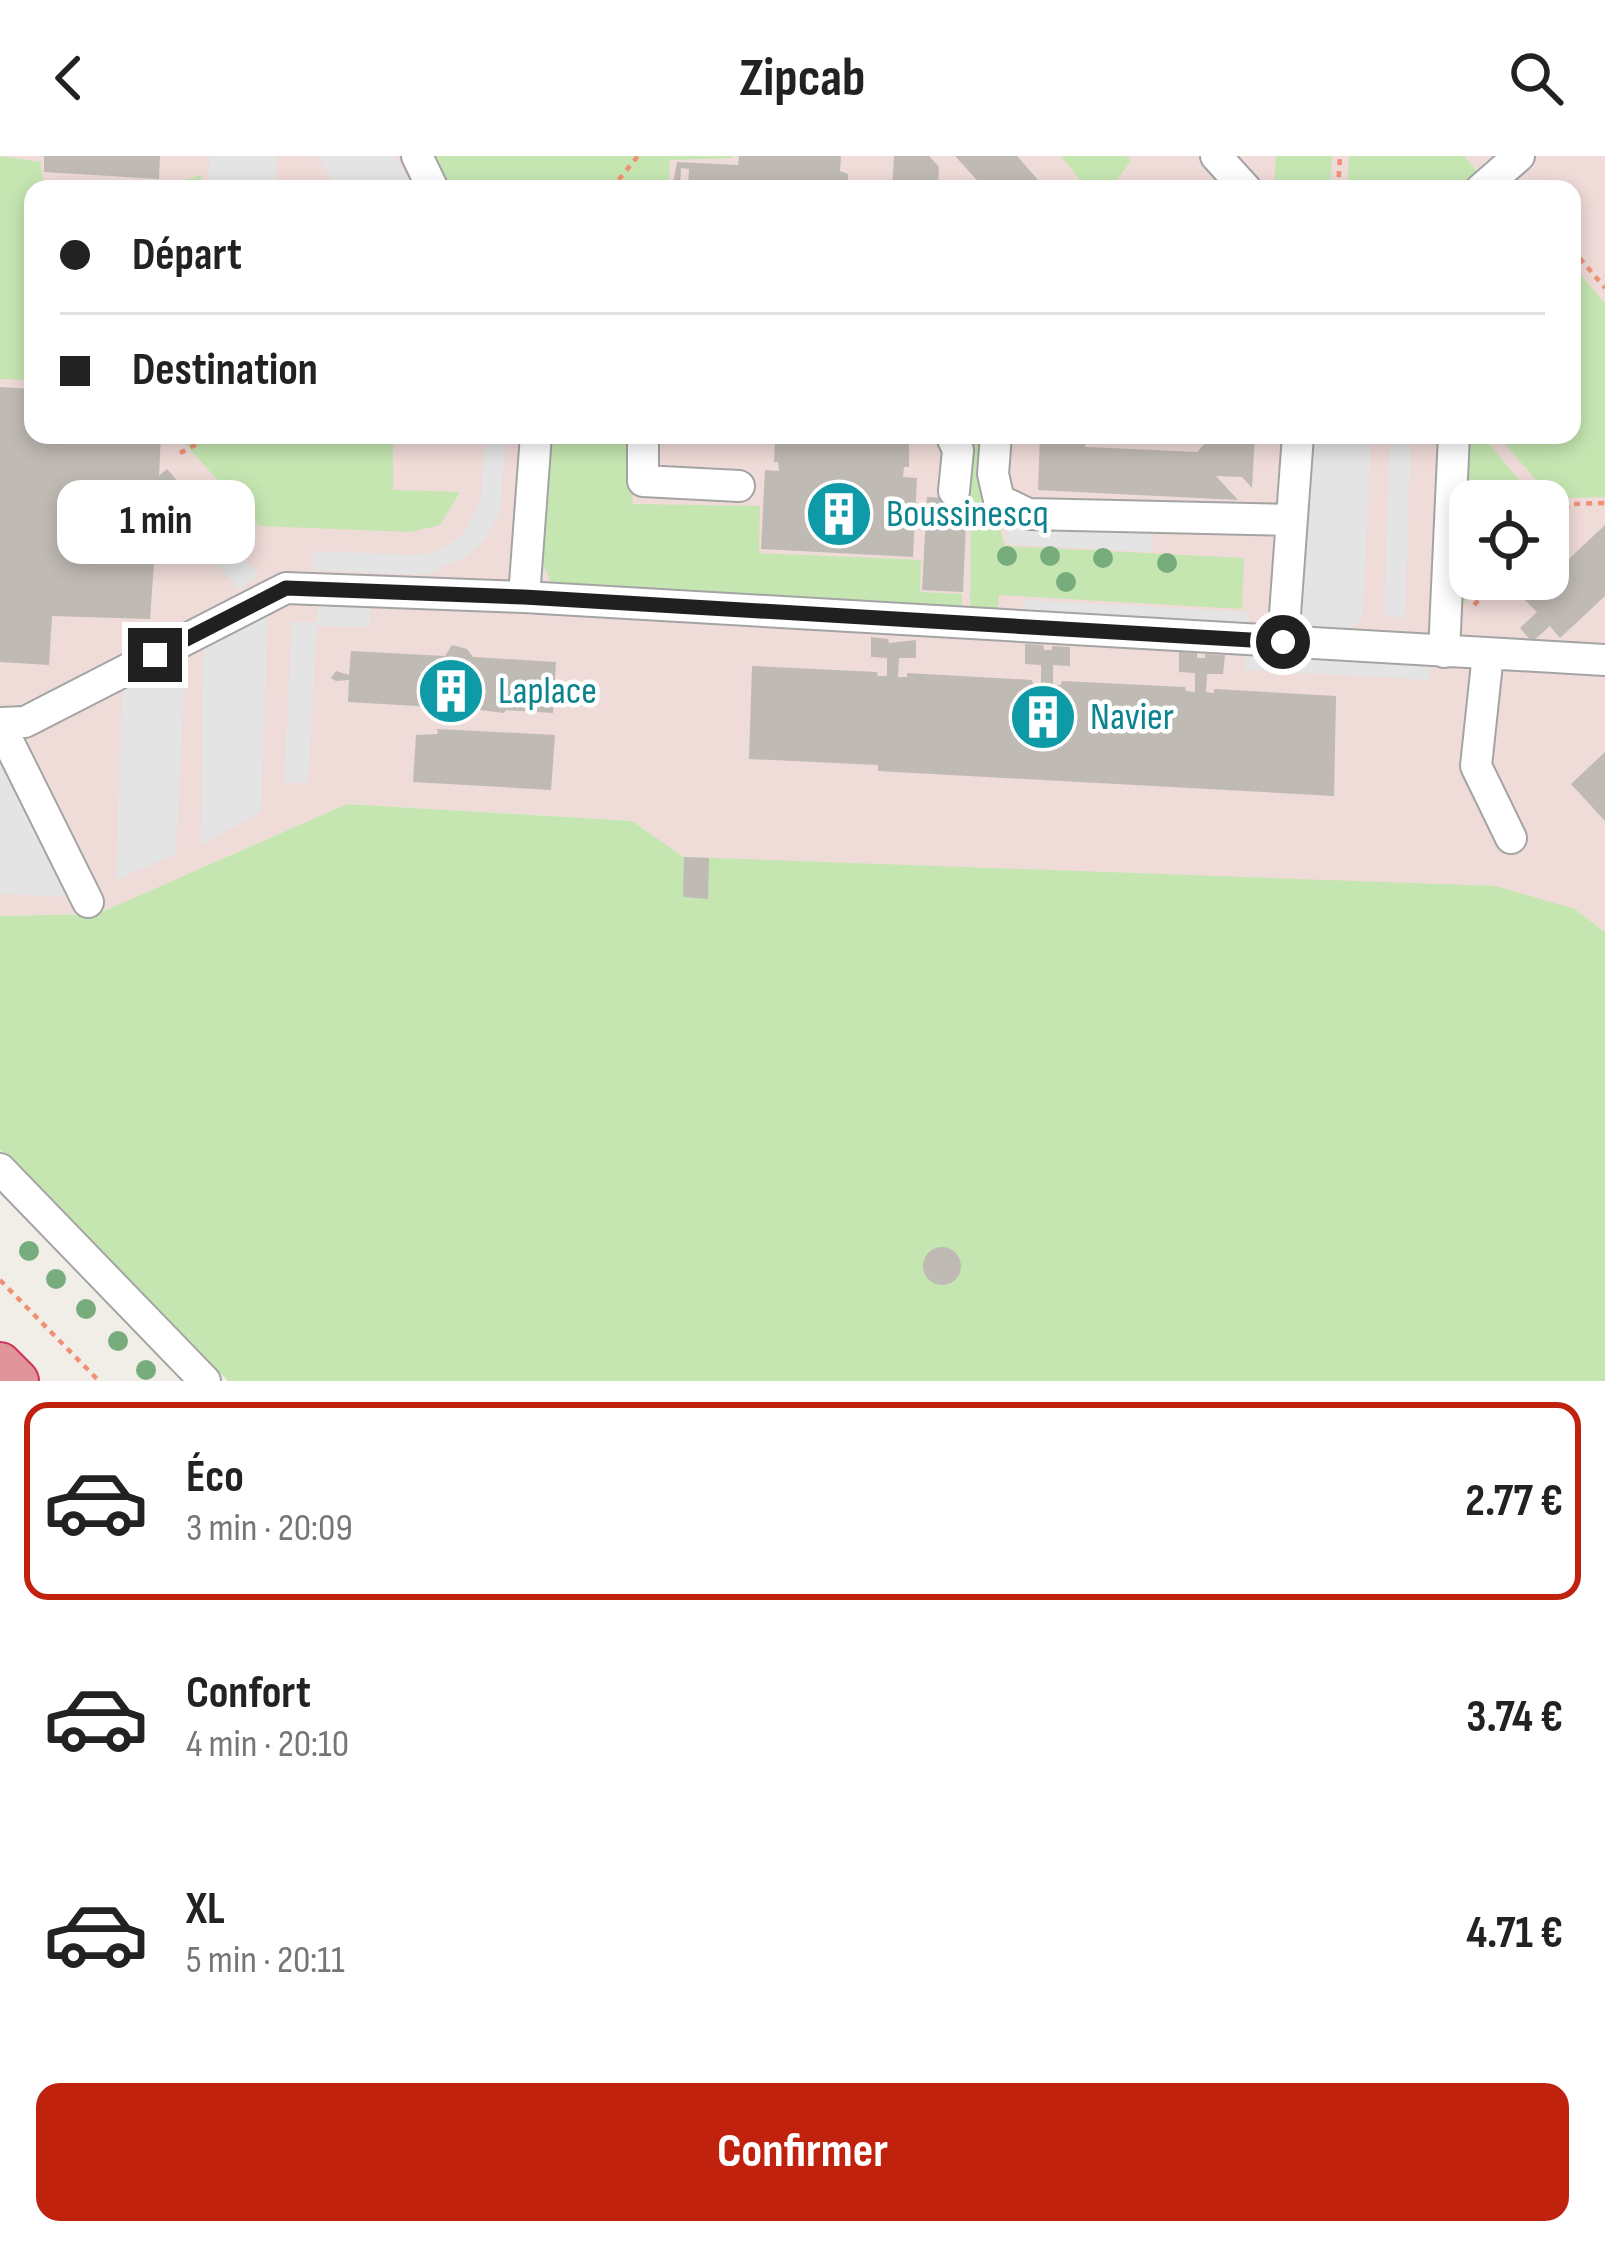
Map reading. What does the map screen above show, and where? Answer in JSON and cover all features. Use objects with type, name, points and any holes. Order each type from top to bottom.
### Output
[{"type":"highway","points":[[0,1364],[16,1381]]},
{"type":"lane","points":[[1216,156],[1238,180]]},
{"type":"lane","points":[[1491,180],[1519,156]]},
{"type":"lane","points":[[524,597],[535,444]]},
{"type":"lane","points":[[644,444],[643,481],[739,486]]},
{"type":"lane","points":[[954,491],[955,444]]},
{"type":"lane","points":[[996,444],[999,500],[1028,514],[1291,520]]},
{"type":"lane","points":[[1283,642],[1297,444]]},
{"type":"lane","points":[[1444,652],[1454,444]]},
{"type":"lane","points":[[88,902],[0,724],[25,722],[286,588],[524,597],[1605,660]]},
{"type":"lane","points":[[1488,654],[1476,766],[1511,838]]},
{"type":"lane","points":[[0,1169],[205,1381]]},
{"type":"path","points":[[618,180],[638,156]]},
{"type":"path","points":[[1581,260],[1605,288]]},
{"type":"path","points":[[180,453],[197,444]]},
{"type":"path","points":[[1569,505],[1605,503]]},
{"type":"path","points":[[0,1280],[99,1381]]},
{"type":"shaded area","points":[[0,156],[1605,156],[1605,932],[1575,909],[684,857],[632,821],[347,804],[97,914],[0,916]]},
{"type":"shaded area","points":[[210,156],[277,156],[276,180],[209,180]]},
{"type":"shaded area","points":[[317,156],[395,156],[409,180],[332,180]]},
{"type":"shaded area","points":[[484,444],[505,444],[500,512],[485,540],[466,556],[426,575],[313,570],[313,551],[423,555],[444,548],[463,534],[481,500]]},
{"type":"shaded area","points":[[1307,444],[1371,444],[1361,620],[1343,634],[1307,630],[1298,614]]},
{"type":"shaded area","points":[[1390,444],[1411,444],[1405,617],[1384,617]]},
{"type":"shaded area","points":[[202,512],[259,574],[240,590],[184,528]]},
{"type":"shaded area","points":[[1008,524],[1153,532],[1152,552],[1007,544]]},
{"type":"shaded area","points":[[1025,600],[1249,612],[1248,630],[1024,617]]},
{"type":"shaded area","points":[[318,603],[371,606],[369,627],[317,626],[308,783],[284,783],[292,622],[317,622]]},
{"type":"shaded area","points":[[268,613],[261,812],[201,845],[203,645]]},
{"type":"shaded area","points":[[1246,651],[1430,661],[1429,680],[1245,670]]},
{"type":"shaded area","points":[[186,655],[176,854],[116,880],[122,690]]},
{"type":"shaded area","points":[[0,759],[71,897],[0,894]]},
{"type":"green space","points":[[0,156],[40,162],[43,180],[24,180],[24,380],[0,379]]},
{"type":"green space","points":[[428,156],[732,156],[670,160],[669,180],[440,180]]},
{"type":"green space","points":[[1061,156],[1127,156],[1131,161],[1117,180],[1080,180]]},
{"type":"green space","points":[[1276,156],[1332,156],[1331,180],[1275,180]]},
{"type":"green space","points":[[1349,156],[1464,156],[1481,176],[1476,180],[1348,180]]},
{"type":"green space","points":[[1581,275],[1605,304],[1605,497],[1569,498],[1569,480],[1536,480],[1505,444],[1581,444]]},
{"type":"green space","points":[[185,444],[393,444],[393,490],[460,492],[440,525],[410,532],[259,526]]},
{"type":"green space","points":[[548,444],[630,444],[633,504],[760,506],[759,553],[921,560],[920,592],[962,594],[962,611],[553,586],[539,555]]},
{"type":"green space","points":[[972,444],[990,444],[987,487],[1005,546],[1244,558],[1242,609],[999,595],[998,610],[970,611]]},
{"type":"green space","points":[[1467,444],[1489,444],[1519,480],[1466,480]]},
{"type":"green space","points":[[347,804],[632,821],[684,857],[1496,886],[1575,909],[1605,932],[1605,1381],[228,1381],[0,1150],[0,916],[97,914]]},
{"type":"building","points":[[44,156],[160,156],[159,179],[44,172]]},
{"type":"building","points":[[739,156],[841,156],[840,171],[848,174],[848,180],[688,180],[689,169],[681,168],[680,180],[674,180],[677,162],[738,165]]},
{"type":"building","points":[[894,156],[929,156],[939,167],[938,180],[893,180]]},
{"type":"building","points":[[955,156],[1017,156],[1038,180],[977,180]]},
{"type":"building","points":[[0,387],[24,388],[24,444],[161,444],[159,476],[167,469],[180,484],[158,508],[150,619],[52,616],[49,665],[0,662]]},
{"type":"building","name":"Boussinescq","points":[[775,444],[909,444],[909,467],[904,467],[903,477],[917,478],[913,557],[761,549],[765,470],[779,471]]},
{"type":"building","points":[[1040,444],[1197,452],[1204,444],[1254,444],[1252,488],[1242,477],[1216,476],[1238,500],[1038,490]]},
{"type":"building","points":[[927,497],[967,499],[963,592],[922,590]]},
{"type":"building","points":[[1605,525],[1605,596],[1560,638],[1550,626],[1532,642],[1520,628],[1537,612],[1525,600],[1569,600],[1569,559]]},
{"type":"building","name":"Navier","points":[[871,637],[889,643],[916,640],[916,658],[899,658],[898,677],[907,677],[907,673],[1032,680],[1041,685],[1041,665],[1025,664],[1025,644],[1043,645],[1044,650],[1070,647],[1070,666],[1053,665],[1053,685],[1062,681],[1185,687],[1195,692],[1195,673],[1179,672],[1179,652],[1197,653],[1197,658],[1225,655],[1223,674],[1207,674],[1206,692],[1336,696],[1334,796],[878,771],[878,765],[749,759],[752,666],[887,676],[887,658],[871,657]]},
{"type":"building","name":"Laplace","points":[[452,645],[467,649],[473,657],[556,662],[553,713],[464,708],[456,715],[450,708],[348,702],[349,680],[331,678],[336,671],[349,675],[351,651],[445,656]]},
{"type":"building","points":[[437,729],[555,735],[551,790],[413,782],[416,735],[438,734]]},
{"type":"building","points":[[1605,752],[1605,821],[1571,784]]},
{"type":"building","points":[[684,857],[709,858],[708,899],[683,897]]},
{"type":"building","points":[[942,1247],[955,1253],[961,1266],[955,1279],[942,1285],[929,1279],[923,1266],[929,1253]]},
{"type":"place","name":"Boussinescq","points":[[839,514]]},
{"type":"place","name":"Laplace","points":[[451,691]]},
{"type":"place","name":"Navier","points":[[1043,717]]},
{"type":"route","points":[[155,655],[286,588],[524,597],[1283,642]]}]
